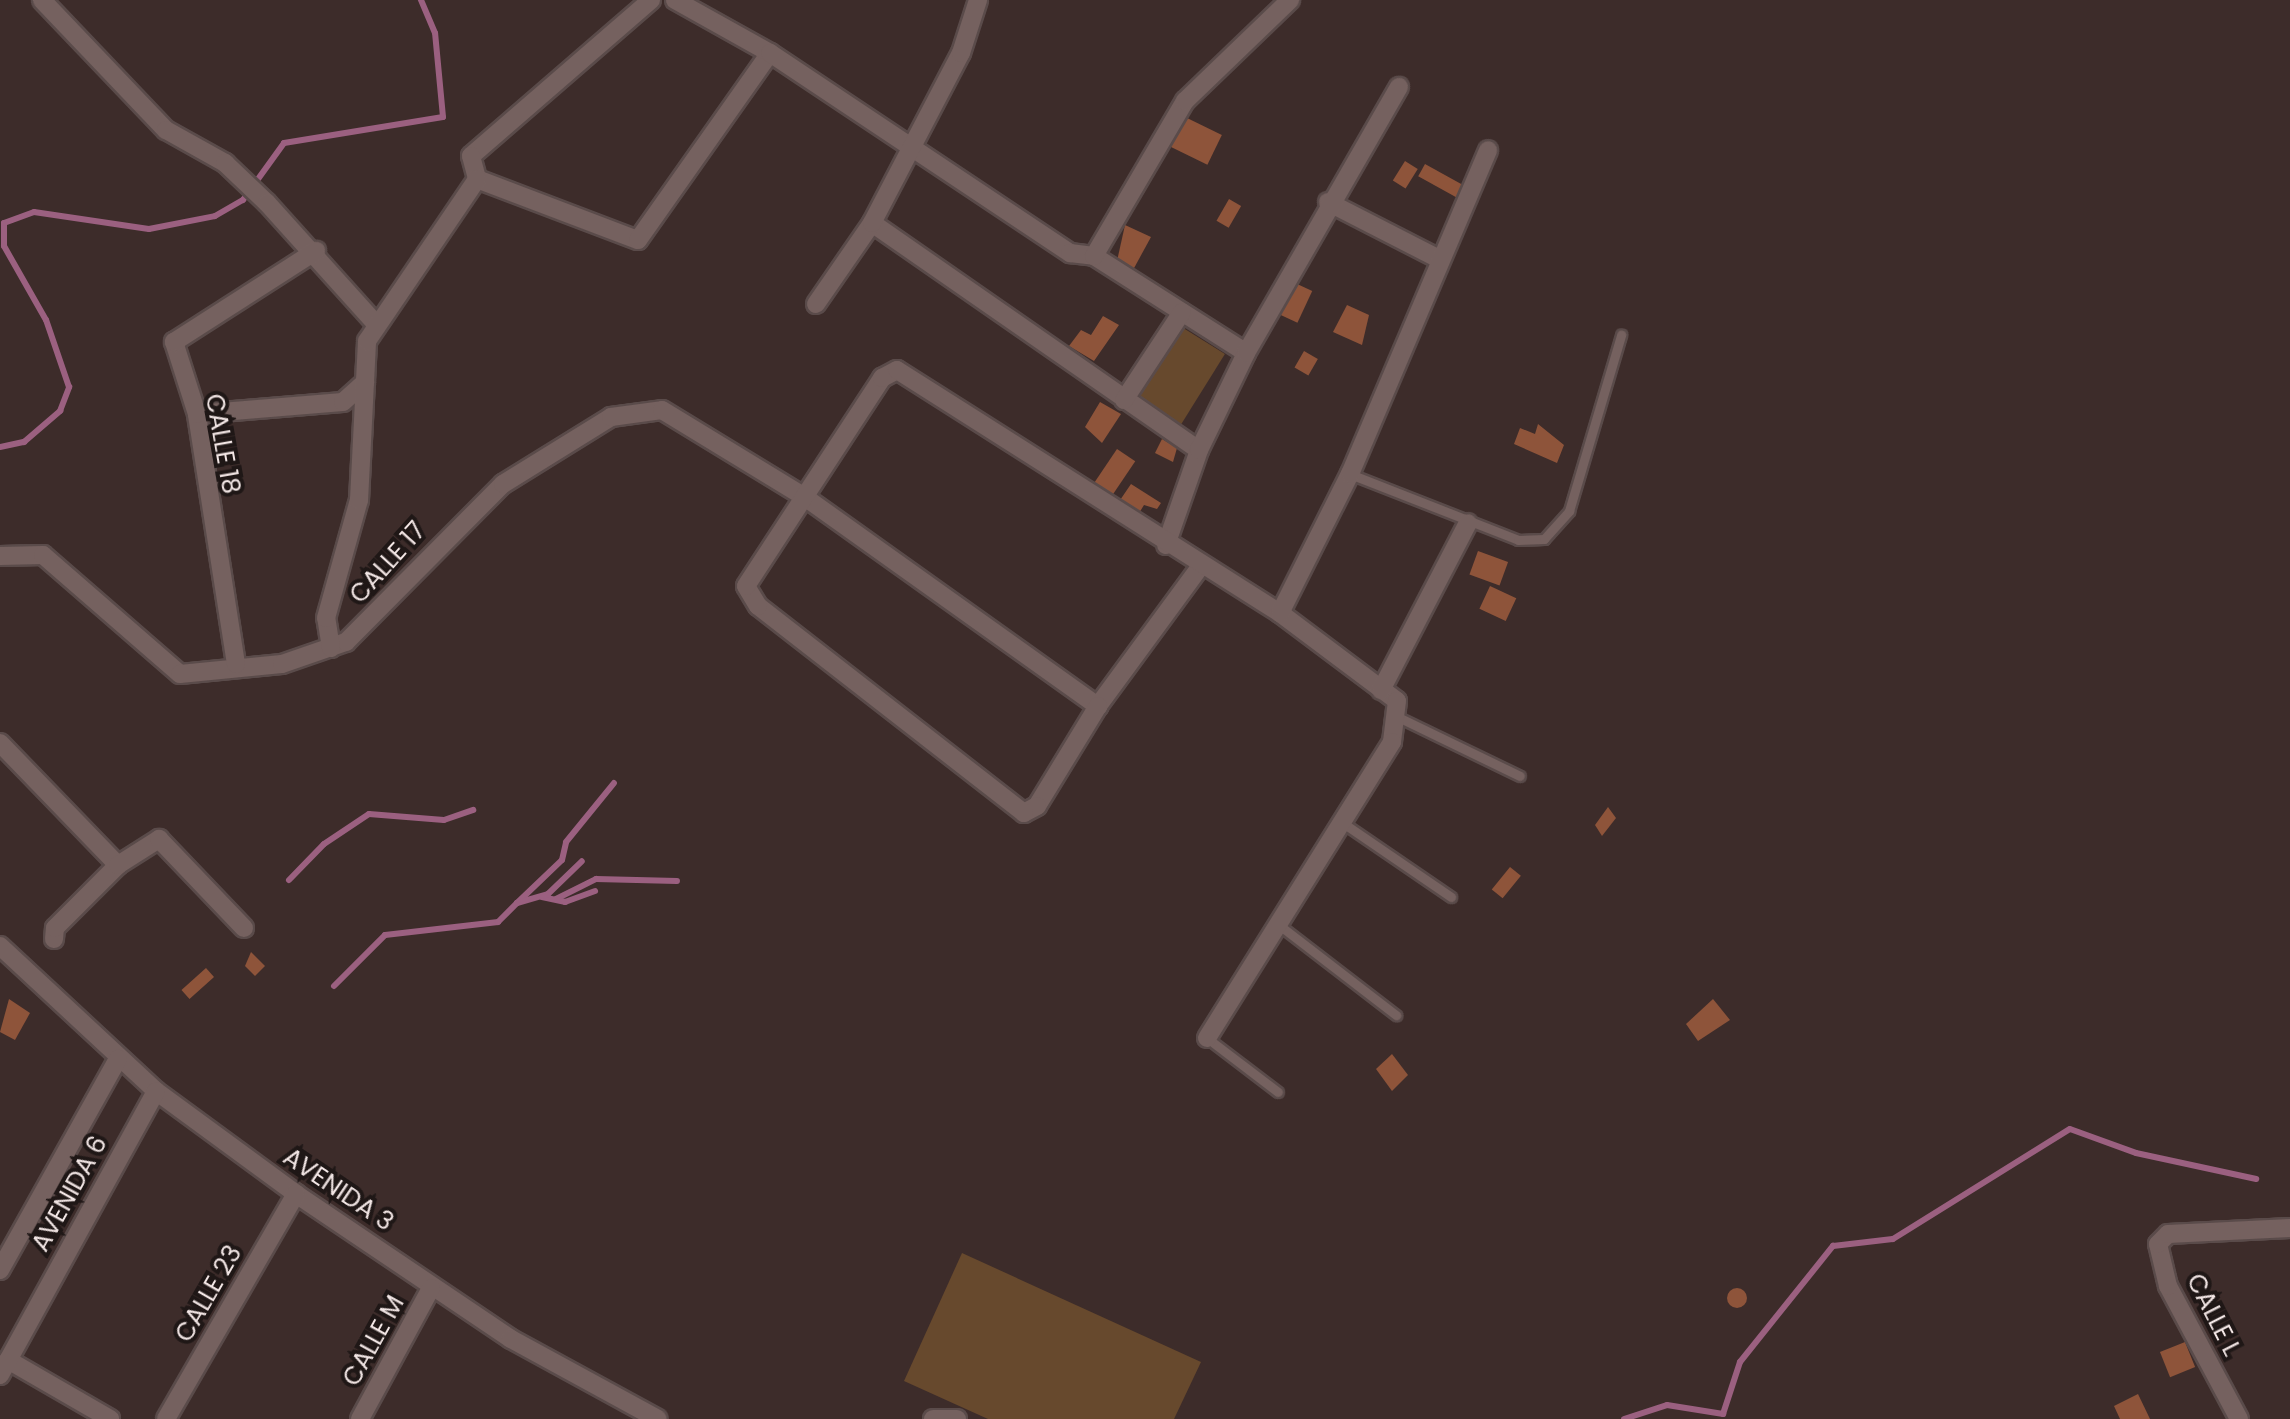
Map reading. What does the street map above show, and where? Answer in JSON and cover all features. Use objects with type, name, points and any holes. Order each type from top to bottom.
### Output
[{"type":"street","points":[[42,0],[166,130],[242,179],[267,203],[316,251],[375,323]]},
{"type":"street","points":[[331,648],[326,618],[358,500],[364,382],[375,323],[477,179],[471,156],[651,0]]},
{"type":"street","points":[[675,0],[770,54],[1070,253],[1094,256],[1246,353]]},
{"type":"street","points":[[816,304],[872,223],[961,53],[978,0]]},
{"type":"street","points":[[1094,256],[1185,101],[1290,0]]},
{"type":"street","points":[[477,179],[638,240],[770,54]]},
{"type":"street","points":[[1166,545],[1199,450],[1246,353],[1328,202],[1399,87]]},
{"type":"street","points":[[1280,613],[1350,474],[1437,258],[1488,150]]},
{"type":"street","points":[[1328,202],[1437,258]]},
{"type":"street","points":[[872,223],[1199,450]]},
{"type":"street","name":"CALLE 18","points":[[236,664],[197,414],[176,336],[316,251]]},
{"type":"street","points":[[1124,400],[1182,312]]},
{"type":"street","points":[[1200,566],[1098,706],[1037,806],[1024,813],[1006,803],[752,600],[748,573],[806,498],[882,378],[897,370],[1166,545],[1280,613],[1397,700],[1400,718],[1343,823],[1207,1038]]},
{"type":"street","points":[[197,414],[342,402],[364,382]]},
{"type":"street","name":"CALLE 17","points":[[0,556],[43,555],[180,674],[236,664],[282,664],[331,648],[368,624],[480,500],[611,417],[662,410],[806,498],[1098,706]]},
{"type":"street","points":[[1381,690],[1468,523]]},
{"type":"street","points":[[0,743],[118,866]]},
{"type":"street","points":[[54,939],[55,928],[118,866],[159,840],[244,928]]},
{"type":"street","name":"AVENIDA 3","points":[[0,946],[156,1091],[296,1194],[432,1288],[658,1419]]},
{"type":"street","points":[[0,955],[19,962]]},
{"type":"street","points":[[0,1270],[118,1059]]},
{"type":"street","name":"AVENIDA 6","points":[[4,1368],[156,1091]]},
{"type":"street","name":"CALLE 23","points":[[166,1419],[296,1194]]},
{"type":"street","name":"CALLE L","points":[[2240,1419],[2168,1286],[2158,1244],[2168,1234],[2290,1228]]},
{"type":"street","name":"CALLE M","points":[[360,1419],[432,1288]]},
{"type":"street","points":[[4,1368],[110,1419]]},
{"type":"street","points":[[933,1419],[957,1419]]},
{"type":"lane","points":[[1350,474],[1518,540],[1558,531],[1621,335]]},
{"type":"lane","points":[[1400,718],[1520,776]]},
{"type":"lane","points":[[1343,823],[1451,897]]},
{"type":"lane","points":[[1278,925],[1396,1015]]},
{"type":"lane","points":[[1207,1038],[1278,1092]]},
{"type":"shaded area","points":[[1180,326],[1225,354],[1180,426],[1135,398]]},
{"type":"shaded area","points":[[962,1253],[1201,1362],[1174,1419],[988,1419],[904,1381]]},
{"type":"building","points":[[1185,117],[1222,135],[1207,165],[1171,147]]},
{"type":"building","points":[[1405,161],[1418,169],[1406,188],[1393,181]]},
{"type":"building","points":[[1425,164],[1465,186],[1458,199],[1418,176]]},
{"type":"building","points":[[1229,199],[1241,206],[1229,228],[1216,221]]},
{"type":"building","points":[[1125,225],[1151,237],[1133,270],[1117,261]]},
{"type":"building","points":[[1295,283],[1312,291],[1297,323],[1280,315]]},
{"type":"building","points":[[1347,305],[1369,315],[1362,345],[1333,332]]},
{"type":"building","points":[[1103,316],[1119,325],[1094,361],[1069,346],[1081,330],[1091,335]]},
{"type":"building","points":[[1304,351],[1318,359],[1308,375],[1294,367]]},
{"type":"building","points":[[1100,402],[1121,414],[1102,443],[1085,427]]},
{"type":"building","points":[[1538,424],[1564,445],[1557,463],[1514,444],[1520,428],[1535,434]]},
{"type":"building","points":[[1162,439],[1177,448],[1173,462],[1155,453]]},
{"type":"building","points":[[1117,449],[1135,461],[1111,498],[1092,485]]},
{"type":"building","points":[[1131,484],[1161,503],[1157,509],[1144,505],[1136,518],[1116,506]]},
{"type":"building","points":[[1478,551],[1508,562],[1500,585],[1469,574]]},
{"type":"building","points":[[1490,586],[1516,598],[1506,621],[1479,609]]},
{"type":"building","points":[[1608,807],[1616,818],[1602,836],[1595,825]]},
{"type":"building","points":[[1510,867],[1521,876],[1503,898],[1492,890]]},
{"type":"building","points":[[251,952],[265,966],[255,976],[245,966]]},
{"type":"building","points":[[206,968],[214,977],[190,999],[181,990]]},
{"type":"building","points":[[9,999],[30,1013],[15,1040],[0,1032]]},
{"type":"building","points":[[1713,999],[1730,1020],[1698,1041],[1686,1024]]},
{"type":"building","points":[[1392,1054],[1408,1075],[1392,1091],[1376,1069]]},
{"type":"building","points":[[1737,1288],[1747,1298],[1737,1308],[1727,1298]]},
{"type":"building","points":[[2185,1342],[2195,1367],[2170,1377],[2160,1352]]},
{"type":"building","points":[[2138,1394],[2150,1419],[2120,1419],[2114,1406]]},
{"type":"waterway","points":[[0,447],[24,442],[60,411],[69,387],[46,320],[4,246],[4,223],[34,212],[149,229],[215,216],[243,200],[284,143],[443,117],[435,33],[421,0]]},
{"type":"waterway","points":[[517,903],[562,860],[566,842],[614,783]]},
{"type":"waterway","points":[[289,880],[324,844],[369,814],[444,820],[473,810]]},
{"type":"waterway","points":[[334,986],[385,935],[498,922],[517,903],[548,894],[582,861]]},
{"type":"waterway","points":[[556,899],[596,879],[677,881]]},
{"type":"waterway","points":[[542,897],[565,902],[595,891]]},
{"type":"waterway","points":[[1624,1419],[1667,1405],[1723,1414],[1740,1362],[1833,1246],[1893,1239],[2070,1129],[2136,1153],[2256,1179]]}]
